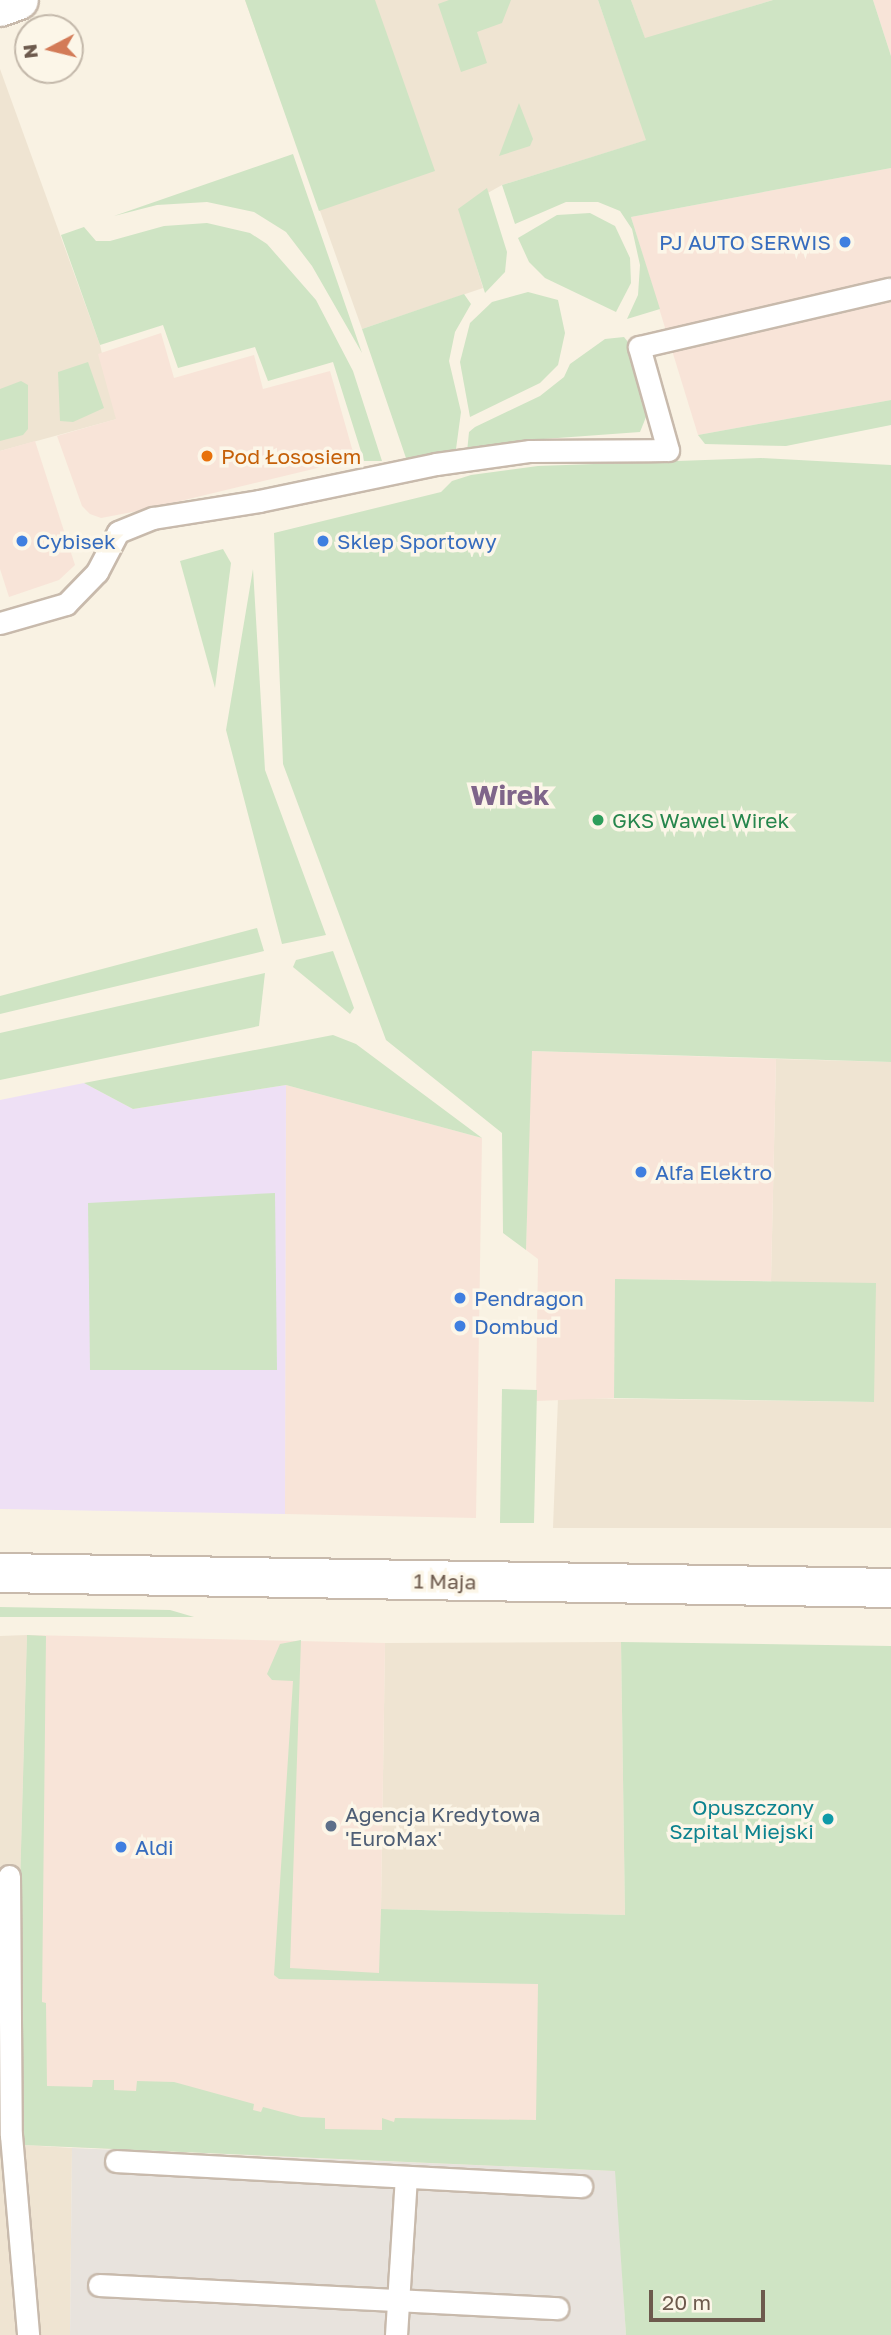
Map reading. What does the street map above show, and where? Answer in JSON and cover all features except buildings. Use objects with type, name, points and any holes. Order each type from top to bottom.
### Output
[{"type":"street","points":[[0,6],[19,0]]},
{"type":"street","name":"1 Maja","points":[[0,1573],[891,1588]]},
{"type":"lane","points":[[0,623],[66,604],[97,572],[118,532],[153,518],[259,501],[436,464],[530,451],[668,450],[639,347],[889,289]]},
{"type":"lane","points":[[9,1875],[11,2135],[28,2335]]},
{"type":"lane","points":[[116,2161],[581,2186]]},
{"type":"lane","points":[[396,2335],[406,2177]]},
{"type":"lane","points":[[99,2285],[557,2308]]},
{"type":"shaded area","points":[[245,0],[598,0],[647,140],[502,185],[459,209],[483,288],[362,329]]},
{"type":"shaded area","points":[[631,0],[773,0],[645,39]]},
{"type":"shaded area","points":[[873,0],[891,0],[891,56]]},
{"type":"shaded area","points":[[0,69],[100,345],[117,419],[0,451]]},
{"type":"shaded area","name":"PJ AUTO SERWIS","points":[[891,168],[891,400],[698,435],[631,217]]},
{"type":"shaded area","points":[[161,333],[174,378],[254,355],[263,389],[330,371],[355,459],[143,510],[101,518],[90,514],[82,506],[57,436],[116,419],[98,354]]},
{"type":"shaded area","points":[[35,441],[75,565],[59,580],[9,597],[0,569],[0,451]]},
{"type":"shaded area","points":[[531,1051],[776,1059],[771,1281],[616,1279],[614,1398],[536,1401],[538,1259],[526,1250]]},
{"type":"shaded area","points":[[776,1059],[891,1062],[891,1528],[553,1528],[558,1398],[874,1402],[771,1281]]},
{"type":"shaded area","points":[[84,1083],[133,1109],[286,1085],[285,1514],[0,1509],[0,1100]]},
{"type":"shaded area","points":[[286,1085],[482,1138],[476,1518],[285,1514]]},
{"type":"shaded area","points":[[27,1635],[18,1958],[23,2145],[72,2148],[70,2335],[0,2335],[0,1636]]},
{"type":"shaded area","points":[[27,1635],[385,1643],[380,1972],[620,1973],[616,2171],[23,2145],[18,1958]]},
{"type":"shaded area","points":[[621,1642],[625,1915],[381,1909],[385,1643]]},
{"type":"shaded area","points":[[72,2148],[616,2171],[626,2335],[70,2335]]},
{"type":"green space","points":[[245,0],[375,0],[435,171],[319,211]]},
{"type":"green space","points":[[449,0],[511,0],[502,23],[477,32],[487,63],[461,72],[438,4]]},
{"type":"green space","points":[[598,0],[631,0],[645,38],[773,0],[873,0],[891,56],[891,168],[631,217],[660,309],[627,319],[638,295],[640,265],[632,229],[620,211],[598,202],[566,202],[515,224],[502,185],[646,140]]},
{"type":"green space","points":[[519,103],[533,139],[530,146],[499,156]]},
{"type":"green space","points":[[293,154],[362,353],[312,266],[286,232],[254,212],[207,202],[157,205],[114,216]]},
{"type":"green space","points":[[487,188],[507,252],[505,272],[485,293],[458,209]]},
{"type":"green space","points":[[590,213],[615,226],[630,258],[631,283],[616,312],[545,278],[529,262],[518,238],[557,215]]},
{"type":"green space","points":[[207,223],[250,233],[267,244],[316,300],[353,371],[382,461],[364,461],[333,362],[268,381],[255,347],[178,368],[163,325],[100,345],[61,235],[84,227],[96,241],[110,241],[164,226]]},
{"type":"green space","points":[[528,292],[558,300],[565,333],[558,365],[540,383],[470,417],[460,362],[470,323],[492,302]]},
{"type":"green space","points":[[464,294],[471,304],[455,332],[449,361],[461,412],[456,449],[407,461],[362,329]]},
{"type":"green space","points":[[624,337],[632,347],[648,412],[640,432],[530,440],[467,452],[469,432],[475,427],[540,396],[564,377],[570,364],[605,339]]},
{"type":"green space","points":[[88,362],[104,408],[73,422],[60,421],[58,372]]},
{"type":"green space","points":[[21,381],[28,385],[28,429],[23,435],[0,441],[0,389]]},
{"type":"green space","points":[[891,400],[891,425],[786,446],[705,444],[698,435]]},
{"type":"green space","name":"GKS Wawel Wirek","points":[[761,458],[891,465],[891,1062],[532,1051],[526,1250],[503,1233],[502,1133],[386,1040],[283,764],[274,533],[441,492],[452,481],[471,475],[538,466]]},
{"type":"green space","points":[[223,549],[231,563],[215,688],[180,561]]},
{"type":"green space","points":[[253,569],[265,770],[326,935],[282,944],[226,730]]},
{"type":"green space","points":[[257,928],[264,951],[0,1014],[0,996]]},
{"type":"green space","points":[[333,951],[354,1008],[350,1014],[293,967],[296,960]]},
{"type":"green space","points":[[265,973],[259,1026],[0,1080],[0,1033]]},
{"type":"green space","points":[[333,1035],[356,1044],[482,1138],[286,1085],[133,1109],[84,1083]]},
{"type":"green space","points":[[275,1193],[277,1370],[90,1370],[88,1203]]},
{"type":"green space","points":[[615,1279],[876,1283],[874,1402],[614,1398]]},
{"type":"green space","points":[[502,1389],[537,1390],[534,1523],[500,1523]]},
{"type":"green space","points":[[0,1607],[170,1610],[194,1617],[0,1617]]},
{"type":"green space","points":[[27,1635],[46,1636],[42,2002],[46,2003],[47,2086],[92,2087],[93,2080],[114,2080],[114,2090],[136,2091],[137,2081],[174,2082],[254,2104],[253,2110],[261,2112],[263,2107],[301,2117],[325,2118],[325,2129],[382,2130],[382,2118],[394,2122],[395,2118],[536,2120],[538,1984],[279,1979],[274,1975],[293,1681],[272,1680],[267,1674],[280,1644],[301,1640],[290,1968],[379,1973],[381,1909],[625,1915],[621,1642],[891,1646],[891,2335],[626,2335],[615,2171],[23,2145],[18,1958]]},
{"type":"place","name":"PJ AUTO SERWIS","points":[[845,242]]},
{"type":"place","name":"Pod Łososiem","points":[[207,456]]},
{"type":"place","name":"Cybisek","points":[[22,541]]},
{"type":"place","name":"Sklep Sportowy","points":[[323,541]]},
{"type":"place","name":"GKS Wawel Wirek","points":[[598,820]]},
{"type":"place","name":"Alfa Elektro","points":[[641,1172]]},
{"type":"place","name":"Pendragon","points":[[460,1298]]},
{"type":"place","name":"Dombud","points":[[460,1326]]},
{"type":"place","name":"Opuszczony Szpital Miejski","points":[[828,1819]]},
{"type":"place","name":"Agencja Kredytowa 'EuroMax'","points":[[331,1826]]},
{"type":"place","name":"Aldi","points":[[121,1847]]},
{"type":"district","name":"Wirek","points":[[510,795]]}]
